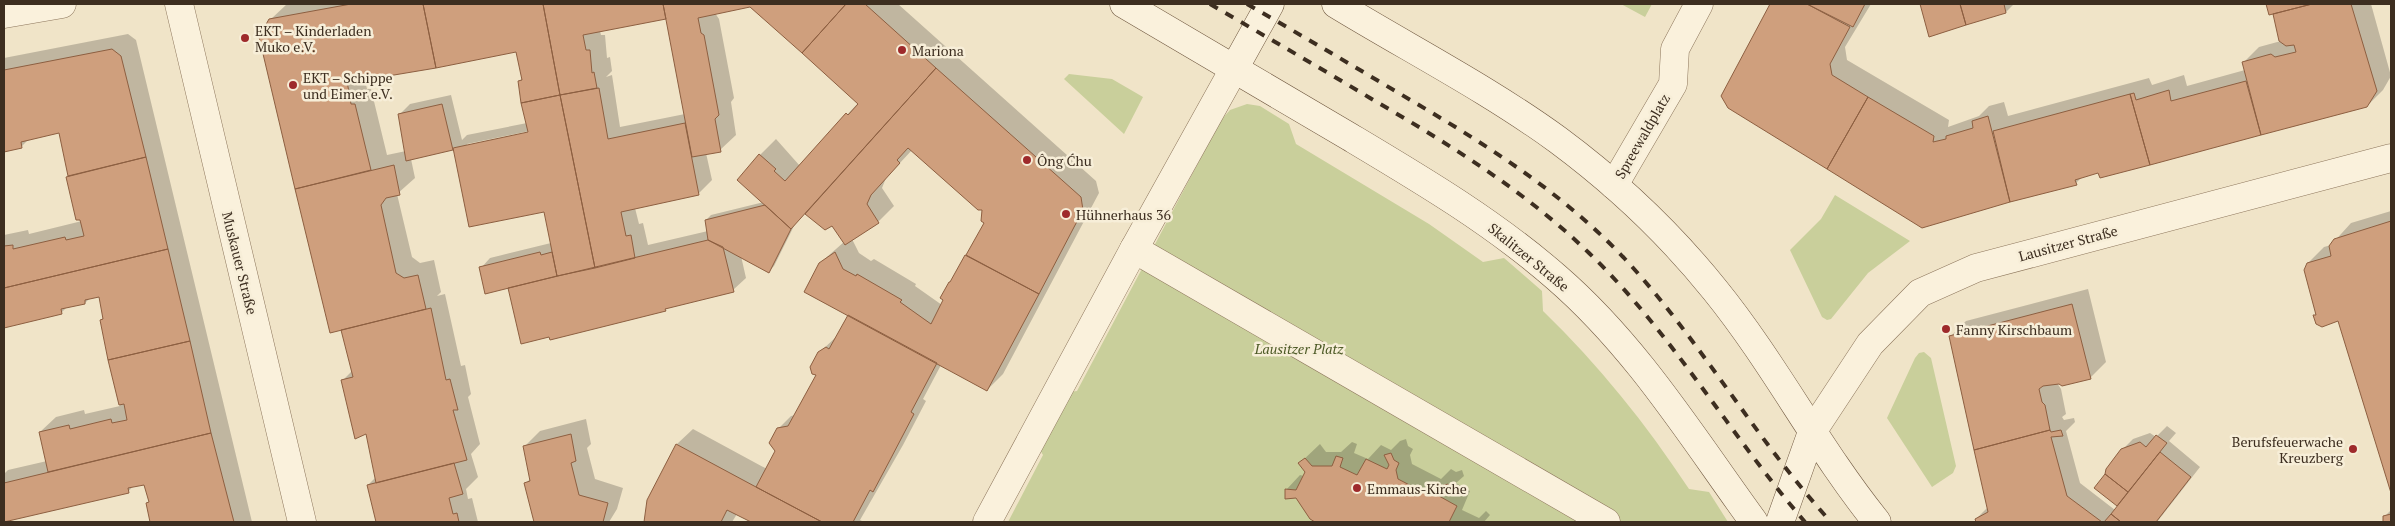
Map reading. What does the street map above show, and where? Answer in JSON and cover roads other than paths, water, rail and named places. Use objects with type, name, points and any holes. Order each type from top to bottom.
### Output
[{"type":"street","points":[[4,14],[62,4]]},
{"type":"street","name":"Muskauer Straße","points":[[179,4],[302,522]]},
{"type":"street","name":"Skalitzer Straße","points":[[1124,4],[1440,191],[1513,241],[1557,278],[1610,329],[1685,422],[1754,522]]},
{"type":"street","points":[[987,522],[1134,249],[1270,4]]},
{"type":"street","points":[[1336,4],[1529,121],[1582,159],[1614,185],[1660,229],[1716,290],[1756,345],[1855,495],[1877,522]]},
{"type":"street","name":"Spreewaldplatz","points":[[1614,185],[1673,84],[1674,50],[1699,4]]},
{"type":"street","name":"Lausitzer Straße","points":[[1812,432],[1870,344],[1920,293],[1976,268],[2391,158]]},
{"type":"street","points":[[1134,249],[1606,522]]},
{"type":"street","points":[[1780,522],[1812,432]]},
{"type":"railway","points":[[1210,4],[1456,150],[1511,188],[1564,230],[1619,284],[1647,317],[1674,350],[1751,455],[1805,522]]},
{"type":"railway","points":[[1247,4],[1462,131],[1520,169],[1600,234],[1653,290],[1778,458],[1831,522]]},
{"type":"place","name":"EKT – Kinderladen Muko e.V.","points":[[245,38]]},
{"type":"place","name":"Mariona","points":[[902,50]]},
{"type":"place","name":"EKT – Schippe und Eimer e.V.","points":[[293,85]]},
{"type":"place","name":"Ông Ćhu","points":[[1027,160]]},
{"type":"place","name":"Hühnerhaus 36","points":[[1066,214]]},
{"type":"place","name":"Fanny Kirschbaum","points":[[1946,329]]},
{"type":"place","name":"Berufsfeuerwache Kreuzberg","points":[[2353,449]]},
{"type":"place","name":"Emmaus-Kirche","points":[[1357,488]]},
{"type":"park label","name":"Lausitzer Platz","points":[[1299,348]]}]
